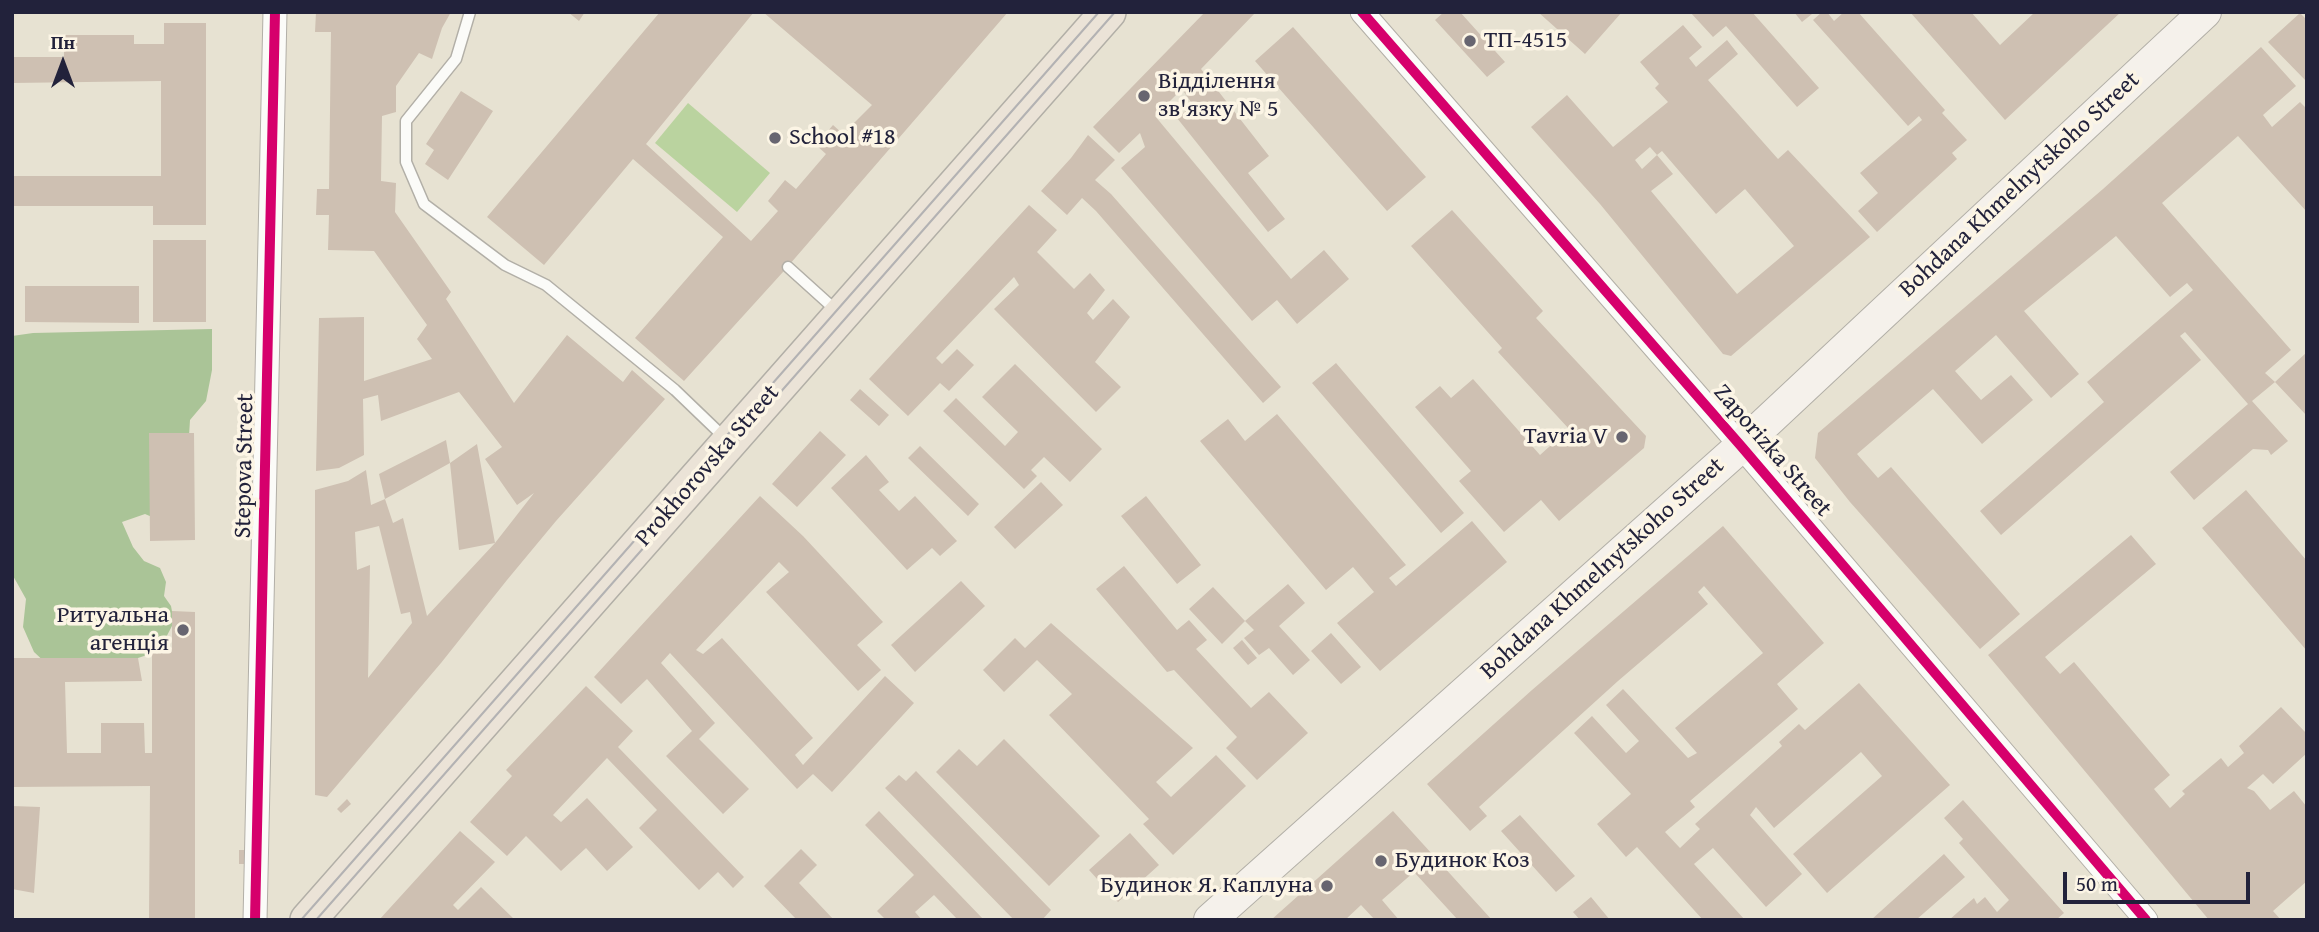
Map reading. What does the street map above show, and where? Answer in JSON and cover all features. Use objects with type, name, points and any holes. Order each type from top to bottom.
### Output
[{"type":"main road","name":"Prokhorovska Street","points":[[308,920],[1108,12]]},
{"type":"main road","name":"Bohdana Khmelnytskoho Street","points":[[1210,920],[1741,446],[2205,12]]},
{"type":"street","name":"Stepova Street","points":[[255,920],[275,12]]},
{"type":"street","name":"Zaporizka Street","points":[[1362,12],[1741,446],[2146,920]]},
{"type":"lane","points":[[470,12],[456,59],[406,121],[406,162],[424,204],[505,265],[546,285],[675,390],[729,442]]},
{"type":"lane","points":[[788,267],[841,315]]},
{"type":"green space","points":[[688,103],[770,173],[737,212],[655,143]]},
{"type":"green space","points":[[212,329],[212,370],[206,401],[190,420],[183,530],[145,514],[122,522],[133,547],[144,561],[160,568],[166,582],[164,596],[171,606],[174,622],[159,651],[138,658],[68,670],[49,666],[34,652],[23,627],[26,599],[12,574],[12,336],[33,333]]},
{"type":"building","points":[[316,12],[451,12],[442,28],[432,59],[419,53],[396,86],[396,112],[382,116],[381,181],[396,183],[395,212],[451,292],[446,299],[514,403],[567,335],[623,382],[632,370],[665,399],[556,521],[441,663],[327,797],[315,795],[315,490],[348,481],[366,470],[371,505],[385,499],[393,523],[403,518],[427,616],[495,543],[534,493],[517,505],[485,459],[502,447],[459,392],[381,421],[378,395],[363,399],[364,455],[339,468],[316,471],[319,318],[364,317],[364,381],[432,359],[417,339],[427,325],[374,251],[328,250],[329,215],[316,215],[317,189],[329,189],[331,32],[315,32]],"holes":[[[379,526],[401,614],[410,612],[412,623],[368,678],[370,565],[357,570],[355,532]]]},
{"type":"building","points":[[568,12],[585,12],[579,21]]},
{"type":"building","points":[[660,12],[754,12],[646,144],[751,241],[778,211],[768,201],[785,180],[796,189],[826,154],[816,145],[833,125],[843,134],[872,105],[763,12],[1008,12],[783,272],[684,381],[635,338],[723,237],[633,159],[544,265],[487,217]]},
{"type":"building","points":[[1205,12],[1256,12],[1201,69],[1269,156],[1248,173],[1285,219],[1268,232],[1177,118],[1193,105],[1182,89],[1155,116],[1291,279],[1324,250],[1349,279],[1297,324],[1277,300],[1252,321],[1121,168],[1145,147],[1140,133],[1119,153],[1093,127]]},
{"type":"building","name":"ТП-4515","points":[[1444,12],[1460,12],[1505,62],[1487,77],[1435,20]]},
{"type":"building","points":[[1538,12],[1622,12],[1585,54]]},
{"type":"building","points":[[1690,12],[1752,12],[1819,88],[1797,107],[1726,26],[1713,37]]},
{"type":"building","points":[[1794,12],[1811,12],[1812,14],[1802,22]]},
{"type":"building","points":[[1822,12],[1827,12],[1834,21],[1844,12],[1858,12],[1945,110],[1942,113],[1967,140],[1952,153],[1957,159],[1877,232],[1858,211],[1878,193],[1860,173],[1922,120],[1919,116],[1908,126],[1813,20]]},
{"type":"building","points":[[1910,12],[1971,12],[2000,45],[2035,12],[2121,12],[2005,120]]},
{"type":"building","points":[[2300,13],[2307,20],[2307,82],[2268,42]]},
{"type":"building","points":[[164,23],[206,23],[206,225],[153,225],[153,206],[12,206],[12,176],[161,176],[161,81],[12,83],[12,57],[64,57],[64,35],[134,35],[134,44],[164,44]]},
{"type":"building","points":[[1683,25],[1702,47],[1689,58],[1696,67],[1727,40],[1738,54],[1708,80],[1778,159],[1788,150],[1870,237],[1731,356],[1723,354],[1600,204],[1531,127],[1567,95],[1613,147],[1668,102],[1655,88],[1659,84],[1640,62]],"holes":[[[1650,147],[1657,155],[1642,169],[1635,160]],[[1662,151],[1716,214],[1745,189],[1794,246],[1737,294],[1651,191],[1673,174],[1657,155]]]},
{"type":"building","points":[[1293,27],[1426,177],[1387,211],[1255,61]]},
{"type":"building","points":[[2261,47],[2296,86],[2263,115],[2272,127],[2300,102],[2307,109],[2307,212],[2238,136],[2162,203],[2291,350],[2265,373],[2275,382],[2252,401],[2288,441],[2271,455],[2268,450],[2253,449],[2194,500],[2170,472],[2248,404],[2185,332],[2180,336],[2201,360],[2001,535],[1980,511],[2104,402],[2087,382],[2193,290],[2187,283],[2170,297],[2116,236],[2024,311],[2079,374],[2051,398],[1996,335],[1955,371],[1981,400],[2011,375],[2033,400],[1982,444],[1933,389],[1857,454],[1878,478],[1891,467],[2020,614],[1980,649],[1850,502],[1815,458],[1818,433],[2103,189]]},
{"type":"building","points":[[461,91],[493,111],[448,180],[425,164],[434,150],[426,144]]},
{"type":"building","points":[[1088,135],[1115,160],[1095,180],[1111,194],[1281,387],[1263,403],[1096,211],[1082,198],[1067,215],[1041,191]]},
{"type":"building","points":[[1029,205],[1057,230],[1037,252],[1074,289],[1090,273],[1105,290],[1087,313],[1093,320],[1113,299],[1130,317],[1095,362],[1121,387],[1096,412],[994,309],[1019,285],[1014,277],[936,358],[942,364],[957,349],[974,365],[949,391],[940,383],[908,416],[869,379]]},
{"type":"building","points":[[1452,210],[1543,311],[1536,318],[1646,436],[1644,448],[1559,521],[1541,500],[1504,532],[1459,481],[1471,471],[1415,407],[1440,386],[1451,398],[1473,379],[1540,455],[1569,429],[1498,352],[1502,348],[1411,246]]},
{"type":"building","points":[[153,240],[206,240],[206,322],[153,322]]},
{"type":"building","points":[[25,286],[139,286],[139,323],[25,322]]},
{"type":"building","points":[[2307,352],[2307,416],[2275,382]]},
{"type":"building","points":[[1336,363],[1464,513],[1441,533],[1312,383]]},
{"type":"building","points":[[1015,364],[1102,449],[1070,482],[1044,457],[1031,470],[1037,476],[1024,489],[943,411],[956,398],[1005,446],[1018,432],[982,397]]},
{"type":"building","points":[[860,389],[889,415],[879,426],[850,400]]},
{"type":"building","points":[[1277,414],[1406,565],[1389,578],[1396,586],[1472,521],[1507,562],[1380,671],[1337,623],[1374,592],[1353,567],[1326,590],[1200,441],[1228,419],[1245,441]]},
{"type":"building","points":[[820,431],[846,455],[797,507],[772,484]]},
{"type":"building","points":[[149,433],[194,433],[195,540],[150,541]]},
{"type":"building","points":[[446,440],[450,463],[385,499],[379,474]]},
{"type":"building","points":[[477,444],[495,543],[459,550],[450,463]]},
{"type":"building","points":[[920,446],[979,504],[968,516],[908,458]]},
{"type":"building","points":[[866,455],[889,482],[879,490],[899,511],[915,496],[957,541],[940,556],[932,548],[907,570],[831,488]]},
{"type":"building","points":[[1041,482],[1063,505],[1015,549],[994,527]]},
{"type":"building","points":[[2246,490],[2307,561],[2307,651],[2202,528]]},
{"type":"building","points":[[760,496],[803,536],[883,622],[857,645],[881,670],[858,691],[766,592],[789,572],[779,562],[696,650],[703,654],[722,638],[813,738],[795,755],[803,765],[885,676],[914,703],[832,792],[813,774],[797,789],[670,653],[661,663],[715,723],[699,739],[749,789],[723,814],[666,756],[692,731],[647,679],[621,704],[594,677]]},
{"type":"building","points":[[1146,496],[1201,565],[1177,584],[1121,516]]},
{"type":"building","points":[[1723,526],[1824,643],[1777,684],[1798,709],[1690,801],[1695,807],[1665,832],[1680,848],[1700,829],[1695,824],[1782,746],[1779,742],[1799,724],[1805,730],[1859,683],[1950,785],[1827,893],[1793,854],[1882,776],[1861,752],[1774,828],[1756,807],[1750,815],[1802,874],[1766,907],[1713,848],[1694,864],[1745,920],[1703,920],[1637,847],[1626,857],[1597,824],[1631,794],[1574,733],[1592,716],[1626,753],[1639,741],[1606,705],[1623,689],[1688,758],[1697,753],[1675,728],[1763,653],[1704,586],[1698,592],[1708,604],[1479,807],[1487,816],[1470,831],[1427,784]]},
{"type":"building","points":[[2131,535],[2156,564],[2045,657],[2060,674],[2074,662],[2170,775],[2154,789],[2170,808],[2185,794],[2182,791],[2221,758],[2228,767],[2244,753],[2239,746],[2281,707],[2307,734],[2307,753],[2273,784],[2263,774],[2247,788],[2254,791],[2270,810],[2294,791],[2307,807],[2307,881],[2273,911],[2281,920],[2209,920],[1988,655]]},
{"type":"building","points":[[1124,566],[1177,630],[1189,620],[1207,640],[1196,649],[1251,708],[1269,692],[1308,733],[1257,780],[1226,748],[1237,737],[1174,670],[1167,672],[1096,589]]},
{"type":"building","points":[[961,581],[985,606],[915,672],[891,645]]},
{"type":"building","points":[[1288,584],[1305,603],[1279,626],[1310,660],[1293,675],[1269,648],[1259,655],[1244,638],[1254,630],[1245,621]]},
{"type":"building","points":[[1213,587],[1245,621],[1222,644],[1189,609]]},
{"type":"building","points":[[172,611],[195,612],[195,920],[149,920],[150,786],[12,787],[12,658],[138,658],[142,681],[65,682],[67,753],[101,753],[101,723],[144,723],[145,753],[152,753],[152,649],[172,649]]},
{"type":"building","points":[[1051,623],[1193,748],[1156,782],[1171,797],[1216,755],[1246,786],[1173,855],[1143,824],[1149,819],[1049,715],[1072,694],[1037,660],[1004,692],[983,670],[1015,638],[1025,648]]},
{"type":"building","points":[[1331,633],[1361,667],[1341,684],[1311,651]]},
{"type":"building","points":[[1242,640],[1257,658],[1248,665],[1233,648]]},
{"type":"building","points":[[586,686],[633,731],[618,747],[744,877],[733,888],[718,872],[699,890],[639,828],[657,810],[607,758],[553,815],[561,822],[587,798],[633,847],[607,871],[586,848],[561,871],[526,836],[507,856],[470,822],[512,776],[506,770]]},
{"type":"building","points":[[1004,739],[1100,836],[1049,886],[936,772],[959,749],[977,766]]},
{"type":"building","points":[[916,771],[1051,910],[1042,920],[1014,920],[885,788],[899,775],[906,781]]},
{"type":"building","points":[[347,799],[351,804],[341,813],[337,809]]},
{"type":"building","points":[[1963,800],[2064,913],[2056,920],[1949,920],[1974,898],[1977,904],[1985,897],[1997,912],[2009,900],[1959,843],[1963,839],[1944,818]]},
{"type":"building","points":[[12,806],[40,807],[34,893],[12,889]]},
{"type":"building","points":[[879,811],[984,920],[958,920],[934,895],[915,912],[922,920],[886,920],[877,911],[914,875],[865,825]]},
{"type":"building","points":[[1393,811],[1492,920],[1458,920],[1414,872],[1382,900],[1399,920],[1375,920],[1361,905],[1345,920],[1271,920]]},
{"type":"building","points":[[1520,815],[1575,876],[1556,892],[1501,831]]},
{"type":"building","points":[[460,831],[495,862],[453,905],[458,910],[481,887],[515,920],[379,920]]},
{"type":"building","points":[[1130,833],[1159,865],[1118,902],[1089,870]]},
{"type":"building","points":[[801,849],[817,865],[799,883],[834,920],[797,920],[764,886]]},
{"type":"building","points":[[239,850],[252,850],[252,864],[239,864]]},
{"type":"building","points":[[1944,854],[1965,877],[1916,920],[1871,920]]},
{"type":"building","points":[[1591,897],[1610,920],[1580,920],[1573,912]]},
{"type":"tram line","points":[[301,920],[1099,12]]},
{"type":"tram line","points":[[316,920],[1115,12]]},
{"type":"cycle path","points":[[255,920],[275,12]]},
{"type":"cycle path","points":[[1362,12],[1741,446],[2146,920]]},
{"type":"place","name":"ТП-4515","points":[[1470,41]]},
{"type":"place","name":"Відділення зв'язку № 5","points":[[1144,96]]},
{"type":"place","name":"School #18","points":[[775,138]]},
{"type":"place","name":"Tavria V","points":[[1622,437]]},
{"type":"place","name":"Ритуальна агенція","points":[[183,630]]},
{"type":"place","name":"Будинок Коз","points":[[1381,861]]},
{"type":"place","name":"Будинок Я. Каплуна","points":[[1327,886]]}]
